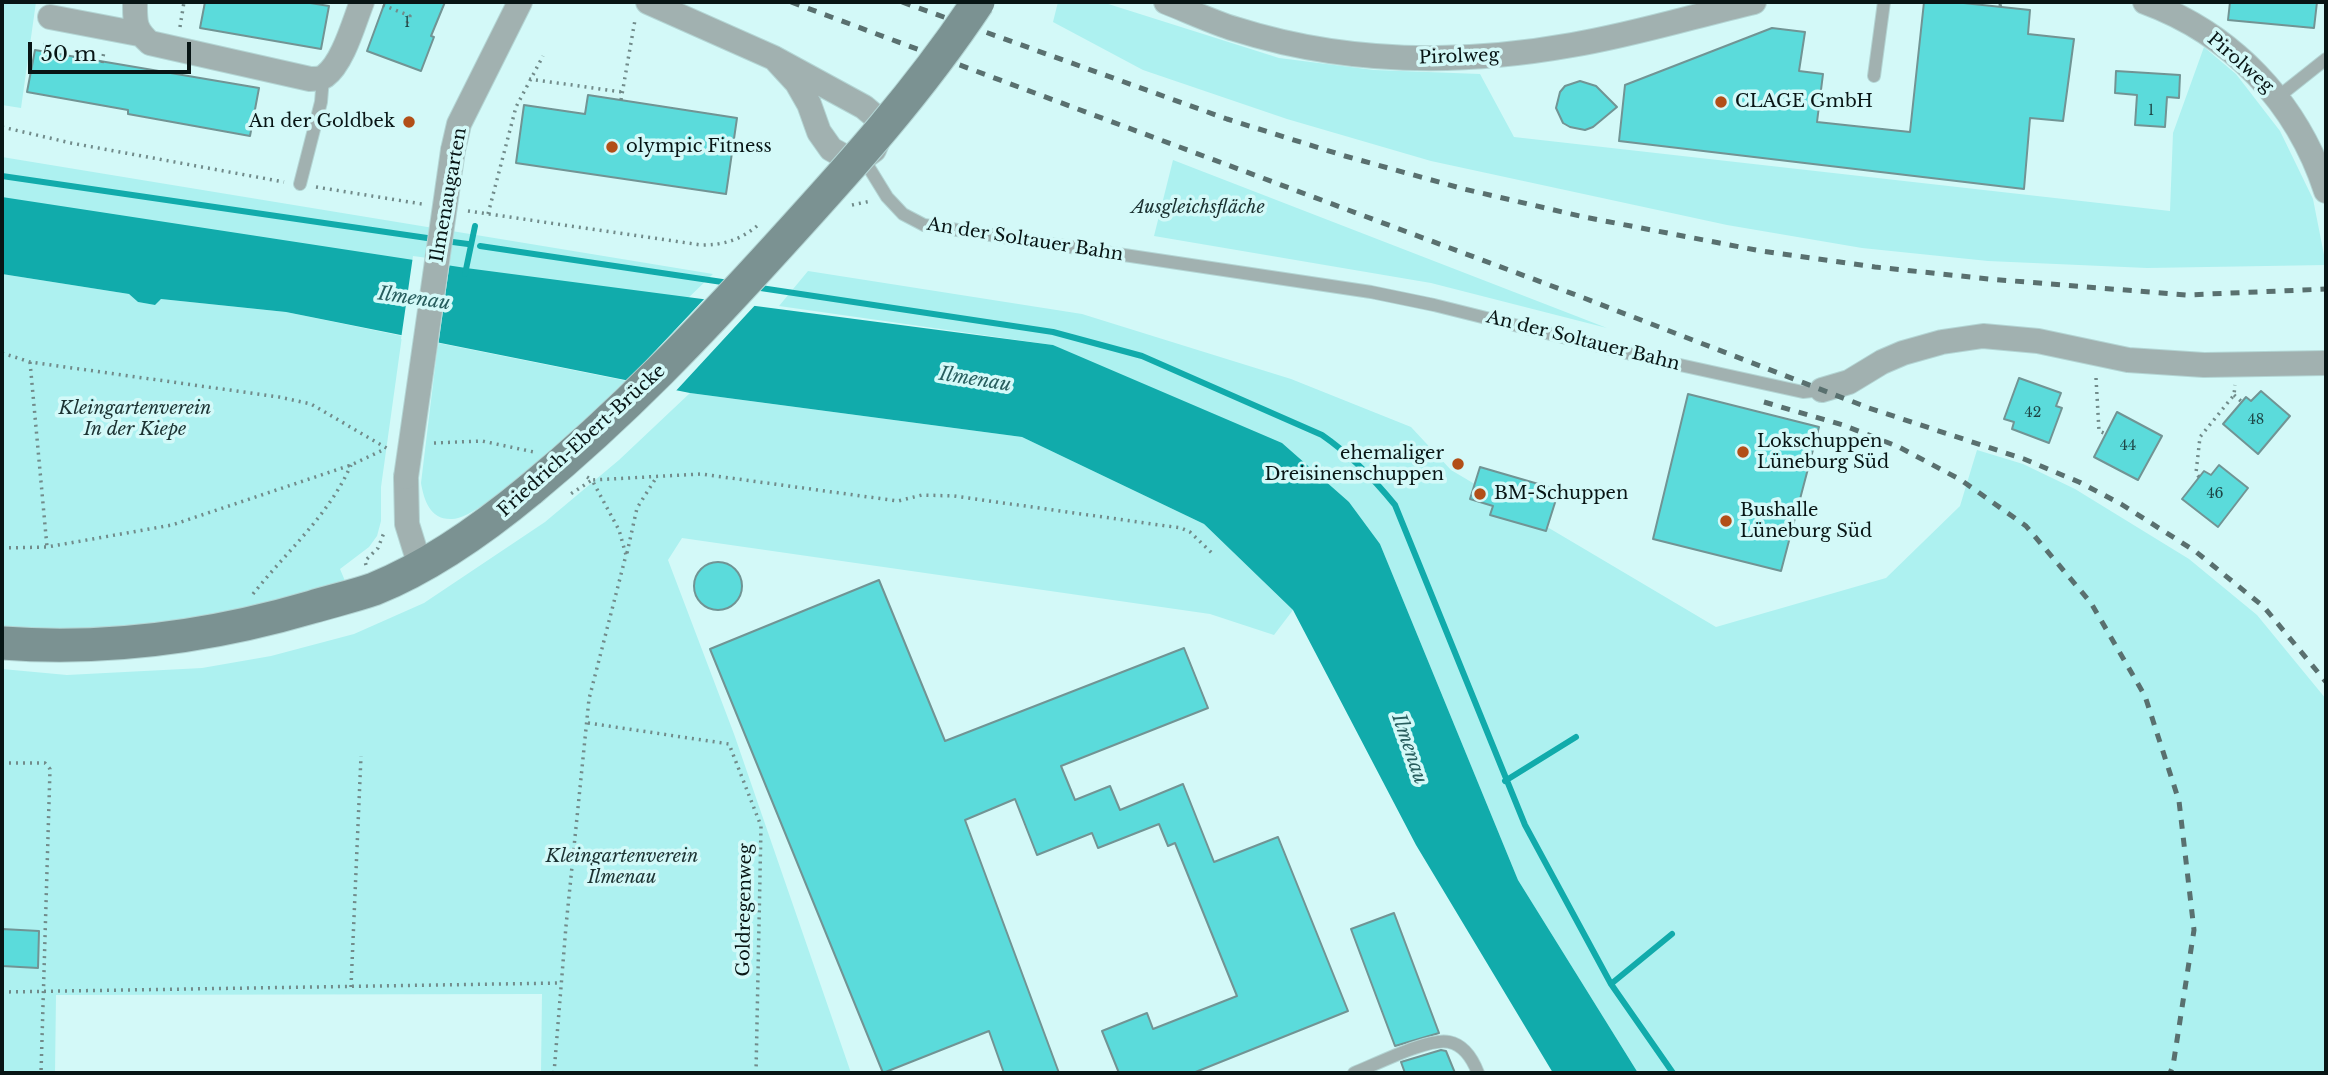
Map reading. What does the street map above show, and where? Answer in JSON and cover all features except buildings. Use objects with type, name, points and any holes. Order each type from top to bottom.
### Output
[{"type":"main road","name":"Friedrich-Ebert-Brücke","points":[[2,643],[105,646],[188,636],[263,621],[374,589],[470,536],[531,489],[603,427],[680,353],[879,135],[951,43],[978,2]]},
{"type":"street","points":[[135,2],[135,22],[139,34]]},
{"type":"street","points":[[50,17],[139,34],[150,43],[164,47],[310,79],[323,78],[339,60],[362,2]]},
{"type":"street","name":"Ilmenaugarten","points":[[420,566],[408,524],[406,477],[453,150],[459,124],[520,2]]},
{"type":"street","name":"Pirolweg","points":[[1166,2],[1235,29],[1314,48],[1379,57],[1449,59],[1511,55],[1575,45],[1754,2]]},
{"type":"street","name":"Pirolweg","points":[[2145,2],[2176,14],[2218,41],[2249,66],[2278,97],[2322,164],[2326,191]]},
{"type":"street","points":[[641,11],[775,58],[864,107],[877,118],[880,135],[874,150],[863,158],[847,158],[831,149],[819,132],[809,104],[797,83],[775,58]]},
{"type":"street","name":"An der Soltauer Bahn","points":[[1822,390],[1849,382],[1903,353],[1942,342],[1983,336],[2038,341],[2128,360],[2235,364],[2326,363]]},
{"type":"lane","points":[[1874,76],[1884,2]]},
{"type":"lane","points":[[2278,97],[2326,59]]},
{"type":"lane","points":[[300,184],[321,102],[323,78]]},
{"type":"lane","name":"An der Soltauer Bahn","points":[[863,158],[903,214],[924,225],[1371,292],[1803,392],[1822,390]]},
{"type":"lane","points":[[1354,1073],[1432,1042],[1449,1042],[1463,1049],[1473,1061],[1478,1073]]},
{"type":"path","points":[[373,2],[410,16],[407,23]]},
{"type":"path","points":[[621,100],[641,11]]},
{"type":"path","points":[[488,214],[516,107],[543,55]]},
{"type":"path","points":[[529,79],[622,92]]},
{"type":"path","points":[[2,128],[71,144],[434,206]]},
{"type":"path","points":[[461,210],[701,245],[716,245],[743,237]]},
{"type":"path","points":[[2,353],[30,362],[279,397],[311,404],[386,449]]},
{"type":"path","points":[[2095,353],[2099,431],[2106,434]]},
{"type":"path","points":[[30,362],[47,547]]},
{"type":"path","points":[[2199,477],[2196,473],[2200,437],[2234,395],[2235,364]]},
{"type":"path","points":[[2234,395],[2242,401]]},
{"type":"path","points":[[423,444],[482,441],[538,454]]},
{"type":"path","points":[[2,548],[47,547],[172,526],[351,465],[386,449],[398,448]]},
{"type":"path","points":[[248,599],[329,505],[351,465]]},
{"type":"path","points":[[580,473],[592,480],[619,530],[626,555]]},
{"type":"path","points":[[592,480],[701,474],[898,501],[935,494],[1181,528],[1190,532],[1214,555]]},
{"type":"path","points":[[554,1073],[589,699],[637,508],[656,478]]},
{"type":"path","points":[[374,589],[365,561],[378,548],[386,522]]},
{"type":"path","name":"Goldregenweg","points":[[588,723],[729,744],[761,826],[756,1073]]},
{"type":"path","points":[[351,987],[361,756]]},
{"type":"path","points":[[2,763],[46,763],[50,769],[41,1073]]},
{"type":"path","points":[[2,992],[561,984]]},
{"type":"green space","points":[[2,2],[36,2],[21,108],[2,105]]},
{"type":"green space","points":[[1058,2],[1102,2],[1279,58],[1374,70],[1480,74],[1514,137],[2170,211],[2173,133],[2204,47],[2236,74],[2280,131],[2313,199],[2326,265],[2147,268],[1988,261],[1862,248],[1727,225],[1431,161],[1287,119],[1143,70],[1053,22]]},
{"type":"green space","points":[[2,157],[713,274],[684,302],[2,198]]},
{"type":"green space","name":"Ausgleichsfläche","points":[[1173,160],[1607,328],[1431,283],[1154,236]]},
{"type":"green space","points":[[808,271],[1082,314],[1291,379],[1411,427],[1451,470],[1716,627],[1886,578],[1960,506],[1977,450],[2023,464],[2075,489],[2189,559],[2257,615],[2326,699],[2326,1073],[1638,1073],[1518,880],[1380,544],[1349,502],[1053,345],[779,306]]},
{"type":"green space","name":"Kleingartenverein In der Kiepe","points":[[2,274],[129,294],[138,302],[155,305],[161,299],[286,312],[402,336],[381,487],[381,521],[377,536],[369,547],[340,569],[345,581],[255,609],[133,630],[2,629]]},
{"type":"green space","points":[[438,343],[627,381],[568,437],[489,501],[468,514],[452,519],[444,518],[429,508],[421,483]]},
{"type":"green space","name":"Kleingartenverein Ilmenau","points":[[690,393],[1022,437],[1204,524],[1293,610],[1274,635],[1210,614],[682,538],[668,560],[734,734],[851,1073],[541,1073],[542,994],[56,995],[55,1073],[2,1073],[2,669],[67,675],[202,668],[271,656],[354,634],[424,603],[545,522],[619,460]]},
{"type":"water","name":"Ilmenau","points":[[2,197],[466,268],[1053,345],[1282,443],[1349,502],[1380,544],[1518,880],[1638,1073],[1553,1073],[1416,845],[1293,610],[1204,524],[1022,437],[690,393],[286,312],[161,299],[155,305],[138,302],[129,294],[2,274]]},
{"type":"pier","points":[[413,256],[450,261],[438,347],[401,339]]},
{"type":"pier","points":[[707,296],[758,302],[673,394],[624,384]]},
{"type":"waterway","points":[[2,176],[434,239]]},
{"type":"waterway","points":[[465,274],[475,226]]},
{"type":"waterway","points":[[445,241],[468,244]]},
{"type":"waterway","points":[[480,246],[729,283]]},
{"type":"waterway","points":[[754,287],[1053,332],[1142,356],[1322,435],[1343,451],[1370,476],[1395,505],[1525,825],[1611,984],[1673,1073]]},
{"type":"waterway","points":[[1505,781],[1576,737]]},
{"type":"waterway","points":[[1611,984],[1672,934]]},
{"type":"railway","points":[[791,2],[1584,298],[1869,408],[2024,459],[2079,482],[2121,504],[2195,551],[2264,607],[2326,682]]},
{"type":"railway","points":[[902,2],[1227,119],[1464,189],[1584,217],[1761,251],[1989,279],[2186,295],[2326,289]]},
{"type":"railway","points":[[1764,402],[1843,425],[1899,447],[1961,480],[2026,526],[2091,603],[2145,696],[2179,801],[2194,930],[2170,1073]]},
{"type":"place","name":"CLAGE GmbH","points":[[1721,102]]},
{"type":"place","name":"An der Goldbek","points":[[409,122]]},
{"type":"place","name":"olympic Fitness","points":[[612,147]]},
{"type":"place","name":"Lokschuppen Lüneburg Süd","points":[[1743,452]]},
{"type":"place","name":"ehemaliger Dreisinenschuppen","points":[[1458,464]]},
{"type":"place","name":"BM-Schuppen","points":[[1480,494]]},
{"type":"place","name":"Bushalle Lüneburg Süd","points":[[1726,521]]}]
